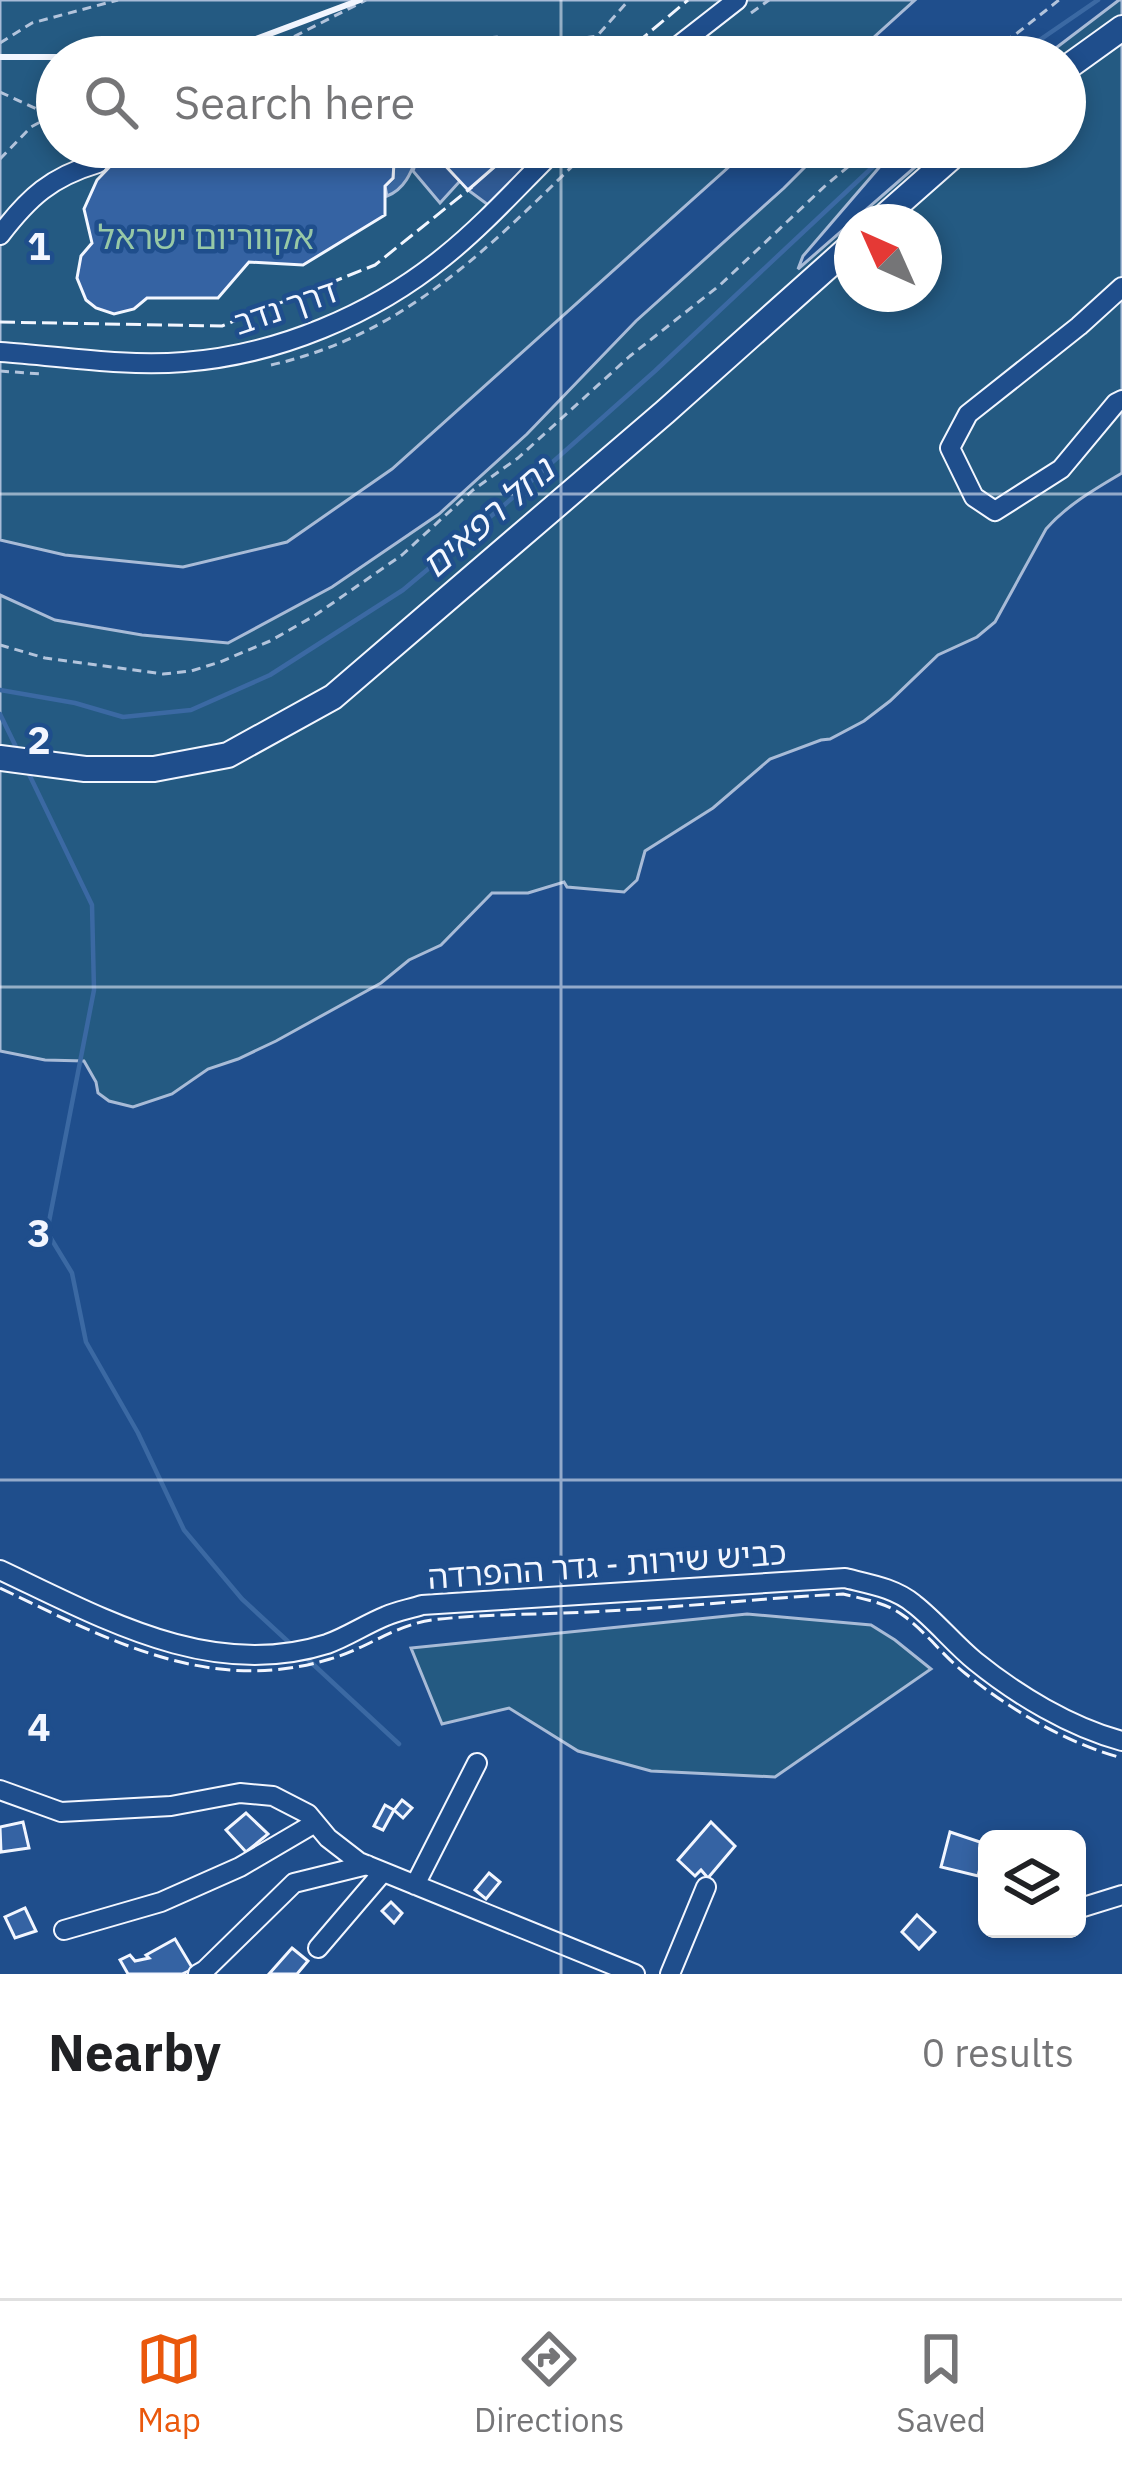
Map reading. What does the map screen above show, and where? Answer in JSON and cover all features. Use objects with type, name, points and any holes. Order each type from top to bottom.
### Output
[{"type":"main road","points":[[1086,54],[1122,28]]},
{"type":"main road","points":[[898,204],[939,168]]},
{"type":"main road","points":[[0,758],[85,769],[172,766],[228,755],[333,697],[834,261]]},
{"type":"street","points":[[691,36],[737,0]]},
{"type":"street","points":[[0,236],[22,206],[53,180],[85,168]]},
{"type":"street","name":"דרך נדב","points":[[0,352],[179,363],[230,357],[338,323],[397,291],[445,256],[537,168]]},
{"type":"street","points":[[1122,287],[968,414],[950,448],[974,497],[995,511],[1061,469],[1122,400]]},
{"type":"street","name":"כביש שירות - גדר ההפרדה","points":[[0,1570],[114,1624],[185,1647],[266,1656],[328,1644],[388,1615],[422,1606],[845,1577],[885,1588],[912,1602],[976,1662],[1045,1708],[1122,1741]]},
{"type":"street","points":[[415,1885],[477,1763]]},
{"type":"street","points":[[0,1790],[61,1812],[171,1806],[240,1792],[273,1796],[308,1814],[328,1838],[375,1868],[635,1974]]},
{"type":"street","points":[[64,1930],[161,1902],[240,1867],[315,1823]]},
{"type":"street","points":[[318,1948],[375,1868]]},
{"type":"street","points":[[198,1974],[294,1883],[375,1868]]},
{"type":"street","points":[[670,1974],[706,1887]]},
{"type":"street","points":[[1086,1906],[1122,1895]]},
{"type":"path","points":[[0,43],[32,23],[118,0]]},
{"type":"path","points":[[295,36],[366,0]]},
{"type":"path","points":[[596,36],[629,0]]},
{"type":"path","points":[[1013,36],[1059,0]]},
{"type":"path","points":[[0,92],[36,107]]},
{"type":"path","points":[[0,159],[36,125]]},
{"type":"path","points":[[0,645],[45,658],[163,674],[191,671],[271,641],[402,555],[472,490],[518,458],[631,356],[720,285],[847,168]]},
{"type":"green space","name":"אקווריום ישראל","points":[[0,0],[915,0],[875,36],[36,36],[36,168],[728,168],[392,469],[287,542],[183,567],[65,555],[0,540]]},
{"type":"green space","points":[[1122,0],[1122,473],[1072,505],[1046,529],[995,622],[977,637],[938,655],[864,721],[830,739],[770,759],[713,808],[645,851],[637,880],[624,892],[567,887],[564,882],[528,893],[492,893],[441,945],[409,960],[381,983],[276,1041],[208,1069],[172,1094],[133,1107],[109,1101],[98,1093],[84,1061],[45,1060],[0,1051],[0,595],[55,620],[228,643],[332,587],[439,514],[527,434],[636,321],[804,168],[879,168],[848,204],[834,204],[834,220],[803,256],[798,269],[834,238],[834,312],[942,312],[942,204],[873,204],[914,168],[1086,168],[1086,36],[1072,36]]},
{"type":"green space","points":[[747,1614],[871,1625],[931,1669],[775,1777],[651,1771],[578,1751],[509,1708],[442,1724],[411,1648]]},
{"type":"shaded area","points":[[394,168],[412,168],[405,182],[387,196],[385,186],[393,178]]},
{"type":"shaded area","points":[[448,168],[460,181],[440,203],[413,171]]},
{"type":"shaded area","points":[[493,168],[537,168],[495,210],[468,190]]},
{"type":"building","points":[[109,168],[394,168],[393,178],[385,186],[385,215],[303,265],[249,262],[218,298],[147,298],[134,309],[114,314],[86,300],[77,278],[81,256],[92,243],[84,209],[97,180]]},
{"type":"building","points":[[447,168],[493,168],[468,190]]},
{"type":"building","points":[[402,1800],[412,1808],[403,1818],[394,1810]]},
{"type":"building","points":[[385,1805],[394,1810],[383,1830],[374,1826]]},
{"type":"building","points":[[246,1813],[268,1834],[246,1852],[226,1830]]},
{"type":"building","points":[[23,1822],[29,1848],[1,1852],[0,1827]]},
{"type":"building","points":[[711,1822],[735,1846],[708,1878],[701,1870],[695,1876],[678,1860]]},
{"type":"building","points":[[950,1832],[978,1841],[978,1876],[941,1867]]},
{"type":"building","points":[[489,1873],[500,1882],[486,1899],[475,1890]]},
{"type":"building","points":[[391,1902],[402,1913],[394,1923],[382,1911]]},
{"type":"building","points":[[25,1908],[36,1931],[15,1938],[5,1917]]},
{"type":"building","points":[[917,1915],[935,1932],[919,1949],[902,1932]]},
{"type":"building","points":[[175,1939],[193,1969],[182,1974],[128,1974],[120,1960],[130,1955],[135,1961],[149,1958],[146,1955]]},
{"type":"building","points":[[292,1948],[308,1961],[297,1974],[269,1974]]},
{"type":"waterway","name":"נחל רפאים","points":[[1046,36],[1098,0]]},
{"type":"waterway","name":"נחל רפאים","points":[[0,690],[123,717],[191,710],[270,675],[403,590],[502,507],[872,168]]},
{"type":"waterway","points":[[0,714],[17,749]]},
{"type":"waterway","points":[[27,770],[92,905],[94,990],[47,1232],[72,1273],[86,1342],[138,1433],[184,1530],[242,1599],[294,1647]]},
{"type":"waterway","points":[[302,1654],[399,1744]]},
{"type":"fence","points":[[264,36],[360,0]]},
{"type":"fence","points":[[645,36],[688,0]]},
{"type":"fence","points":[[0,57],[36,57]]},
{"type":"fence","points":[[0,322],[222,326],[375,265],[472,187]]},
{"type":"fence","points":[[0,1588],[160,1657],[242,1671],[285,1669],[330,1659],[432,1620],[843,1594],[897,1612],[958,1667],[1040,1724],[1122,1758]]},
{"type":"wall","points":[[264,36],[360,0]]},
{"type":"wall","points":[[0,57],[36,57]]}]
